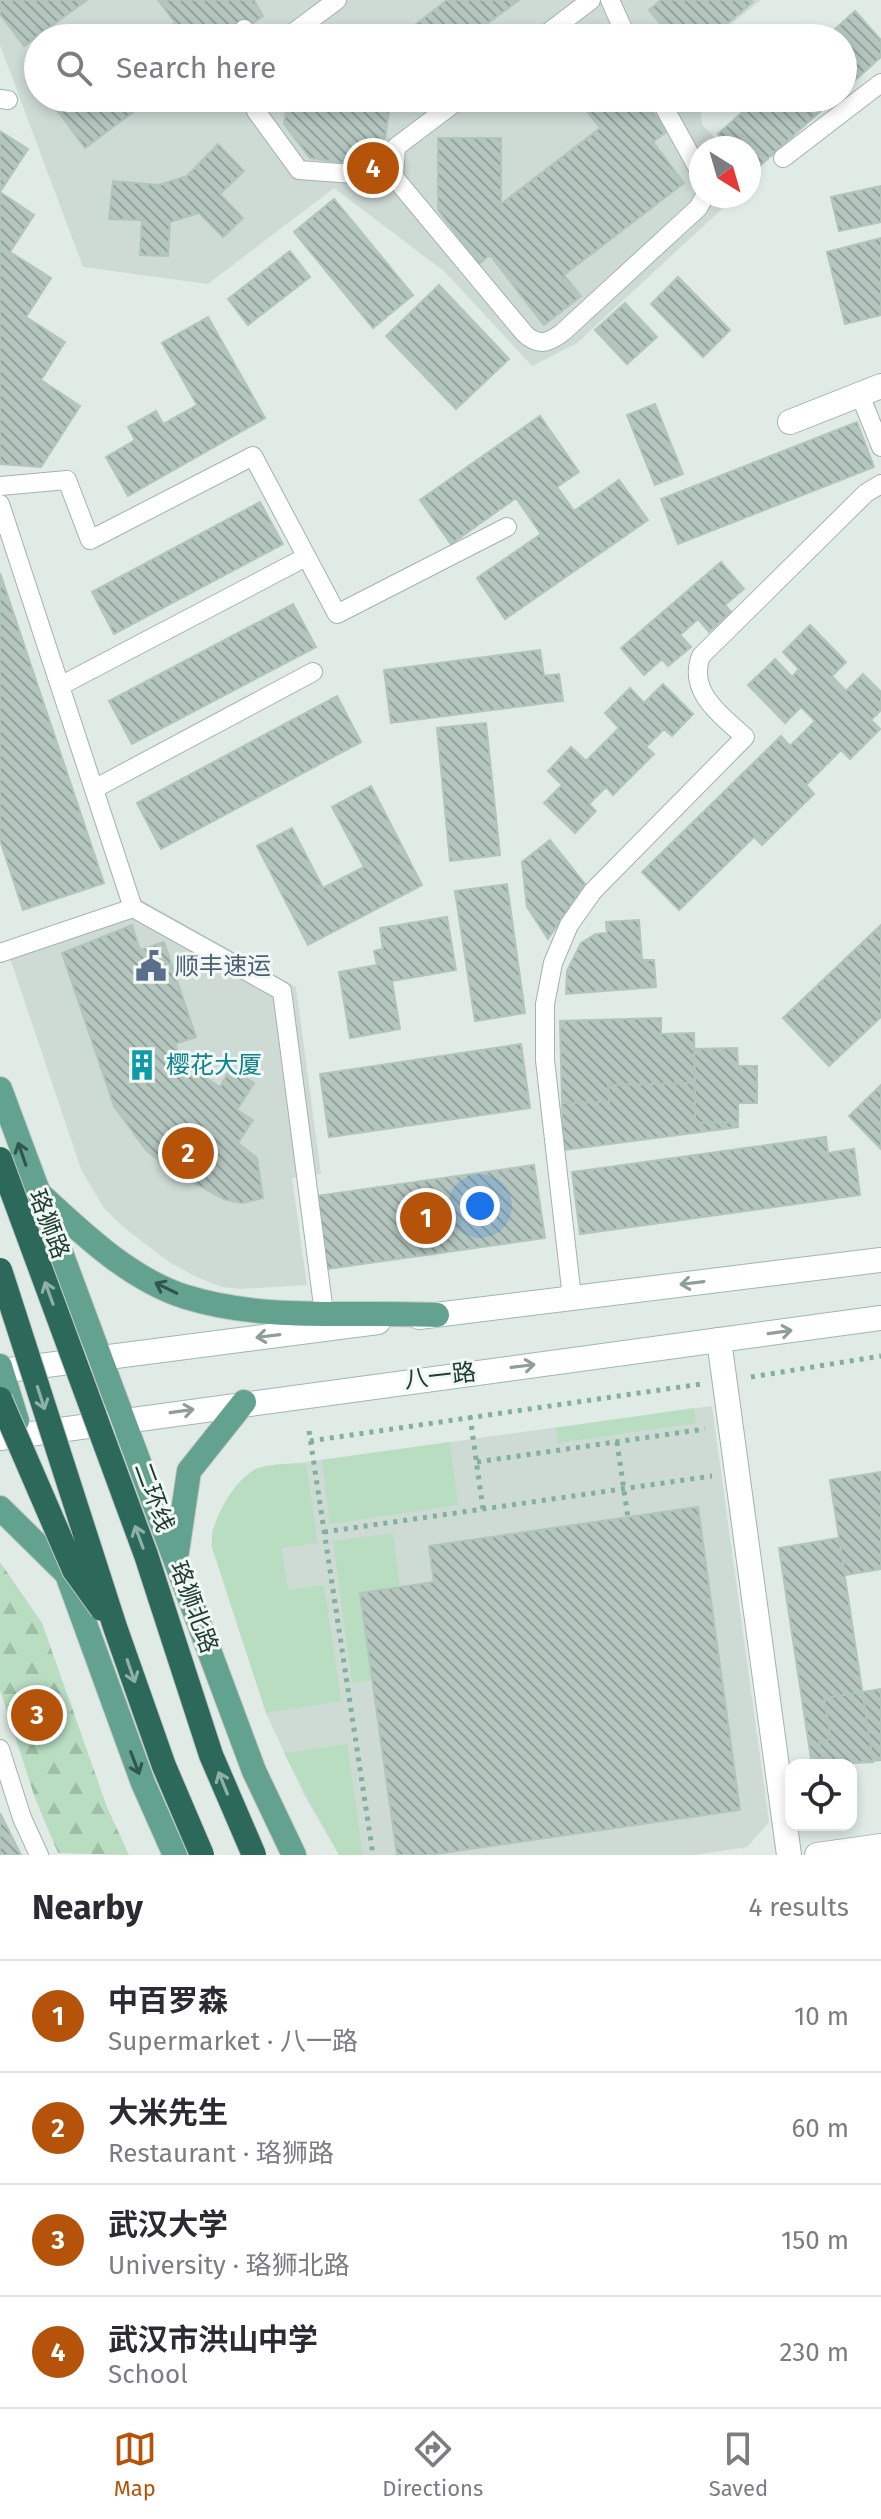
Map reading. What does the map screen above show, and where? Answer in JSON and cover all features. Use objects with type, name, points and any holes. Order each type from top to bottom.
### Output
[{"type":"highway","name":"二环线","points":[[0,1159],[146,1555],[211,1755],[254,1855]]},
{"type":"highway","points":[[0,1270],[115,1627],[164,1766],[202,1855]]},
{"type":"highway","points":[[0,1399],[74,1570],[115,1627]]},
{"type":"main road","points":[[790,422],[870,390]]},
{"type":"main road","name":"珞狮路","points":[[0,1089],[35,1190],[100,1357]]},
{"type":"main road","points":[[35,1190],[90,1241],[184,1297],[289,1313],[437,1315]]},
{"type":"main road","points":[[175,1855],[143,1783],[66,1573],[11,1436],[1,1369],[881,1260]]},
{"type":"main road","name":"八一路","points":[[11,1436],[881,1318]]},
{"type":"main road","points":[[719,1340],[789,1855]]},
{"type":"main road","name":"珞狮北路","points":[[100,1357],[254,1771],[294,1855]]},
{"type":"main road","points":[[176,1559],[189,1471],[244,1402]]},
{"type":"main road","points":[[0,1508],[66,1573]]},
{"type":"main road","points":[[817,1855],[881,1846]]},
{"type":"lane","points":[[305,24],[337,0]]},
{"type":"lane","points":[[559,24],[591,0]]},
{"type":"lane","points":[[610,0],[621,24]]},
{"type":"lane","points":[[857,101],[881,83]]},
{"type":"lane","points":[[257,112],[299,170],[394,177]]},
{"type":"lane","points":[[442,112],[396,147],[394,177],[524,333],[541,343],[563,332],[698,208]]},
{"type":"lane","points":[[667,112],[689,152]]},
{"type":"lane","points":[[783,158],[843,112]]},
{"type":"lane","points":[[870,390],[881,447]]},
{"type":"lane","points":[[0,486],[67,480],[90,540],[253,456],[337,614],[507,527]]},
{"type":"lane","points":[[572,1298],[545,1060],[545,1004],[561,941],[593,891],[745,737],[702,694],[697,666],[701,656],[866,493],[881,484]]},
{"type":"lane","points":[[0,504],[133,908],[282,991],[324,1313]]},
{"type":"lane","points":[[60,686],[306,557]]},
{"type":"lane","points":[[94,789],[313,672]]},
{"type":"lane","points":[[0,953],[133,908]]},
{"type":"lane","points":[[0,1749],[22,1818],[39,1855]]},
{"type":"path","points":[[310,1441],[881,1356]]},
{"type":"path","points":[[470,1416],[483,1509]]},
{"type":"path","points":[[477,1462],[730,1425]]},
{"type":"path","points":[[309,1431],[373,1855]]},
{"type":"path","points":[[617,1442],[628,1518]]},
{"type":"path","points":[[324,1532],[737,1473]]},
{"type":"shaded area","points":[[0,0],[761,0],[731,24],[24,24],[24,109],[0,45]]},
{"type":"shaded area","points":[[25,112],[701,112],[702,124],[713,136],[689,136],[689,208],[723,208],[577,343],[532,366],[445,272],[334,188],[208,284],[83,267]]},
{"type":"shaded area","points":[[136,897],[296,987],[321,1174],[292,1178],[307,1285],[240,1289],[221,1287],[197,1277],[169,1262],[122,1226],[103,1207],[81,1169],[5,943]]},
{"type":"shaded area","points":[[712,1406],[769,1822],[747,1847],[694,1855],[339,1855],[304,1795],[266,1713],[212,1547],[212,1531],[230,1495],[255,1469]]},
{"type":"green space","points":[[694,1408],[696,1423],[558,1443],[556,1428]]},
{"type":"green space","points":[[450,1442],[458,1505],[330,1524],[322,1460]]},
{"type":"green space","points":[[306,1463],[318,1543],[282,1548],[288,1590],[324,1585],[341,1701],[266,1713],[212,1547],[212,1537],[224,1504],[246,1476],[266,1466]]},
{"type":"green space","points":[[393,1533],[400,1587],[361,1593],[373,1680],[352,1683],[333,1541]]},
{"type":"green space","points":[[0,1562],[42,1623],[107,1807],[129,1855],[58,1853],[35,1798],[0,1690]]},
{"type":"green space","points":[[347,1744],[363,1855],[339,1855],[284,1753]]},
{"type":"building","points":[[0,0],[87,0],[54,24],[24,24],[24,46],[0,14]]},
{"type":"building","points":[[158,0],[254,0],[263,16],[252,24],[175,23]]},
{"type":"building","points":[[447,0],[519,0],[487,24],[416,24]]},
{"type":"building","points":[[661,0],[753,2],[727,24],[660,24],[649,10]]},
{"type":"building","points":[[855,11],[881,40],[881,57],[857,78],[857,24],[841,24]]},
{"type":"building","points":[[58,112],[133,112],[85,148]]},
{"type":"building","points":[[286,112],[389,112],[385,138],[350,164],[310,158],[284,124]]},
{"type":"building","points":[[587,112],[653,112],[667,131],[653,142],[684,183],[564,275],[581,296],[544,325],[490,255],[479,264],[438,210],[438,138],[501,138],[501,204],[600,128]]},
{"type":"building","points":[[742,112],[820,112],[761,165],[761,136],[718,134]]},
{"type":"building","points":[[0,131],[28,149],[0,192]]},
{"type":"building","points":[[218,144],[244,171],[220,194],[243,218],[223,237],[199,213],[170,222],[168,256],[140,255],[142,220],[109,219],[113,181],[159,185],[187,176]]},
{"type":"building","points":[[881,186],[881,222],[839,231],[831,197]]},
{"type":"building","points":[[0,192],[34,215],[10,252],[51,278],[26,317],[65,342],[41,380],[80,406],[41,467],[0,464]]},
{"type":"building","points":[[334,199],[413,295],[373,328],[294,232]]},
{"type":"building","points":[[881,238],[881,315],[845,324],[827,252]]},
{"type":"building","points":[[290,251],[310,277],[248,325],[228,299]]},
{"type":"building","points":[[678,277],[730,330],[703,357],[651,304]]},
{"type":"building","points":[[439,285],[509,359],[456,409],[386,336]]},
{"type":"building","points":[[625,303],[657,337],[627,364],[595,330]]},
{"type":"building","points":[[208,317],[265,418],[128,496],[106,457],[135,440],[128,427],[156,411],[163,424],[197,405],[162,343]]},
{"type":"building","points":[[655,404],[683,474],[655,485],[627,415]]},
{"type":"building","points":[[540,416],[579,472],[557,487],[574,511],[619,480],[648,520],[505,619],[477,578],[541,534],[516,498],[451,544],[420,500]]},
{"type":"building","points":[[857,422],[874,467],[678,544],[661,499]]},
{"type":"building","points":[[260,502],[283,544],[114,634],[92,592]]},
{"type":"building","points":[[721,562],[744,589],[725,605],[731,612],[709,632],[698,619],[680,635],[691,647],[668,666],[662,659],[644,675],[621,648]]},
{"type":"building","points":[[0,573],[104,883],[23,910],[0,840]]},
{"type":"building","points":[[293,604],[316,647],[132,744],[109,701]]},
{"type":"building","points":[[810,625],[846,662],[832,676],[846,691],[863,674],[881,692],[881,710],[871,720],[880,729],[850,759],[841,750],[806,785],[814,794],[762,845],[754,837],[679,910],[642,872],[781,736],[790,746],[815,721],[801,707],[785,723],[748,685],[775,659],[792,677],[799,669],[783,652]]},
{"type":"building","points":[[540,650],[544,676],[559,674],[563,701],[391,723],[384,670]]},
{"type":"building","points":[[663,684],[693,714],[672,736],[664,729],[646,747],[654,754],[613,795],[606,787],[589,804],[596,811],[575,833],[544,803],[562,785],[548,771],[571,747],[586,761],[619,728],[605,713],[630,688],[644,703]]},
{"type":"building","points":[[337,696],[361,742],[161,849],[137,803]]},
{"type":"building","points":[[486,723],[500,855],[450,861],[437,728]]},
{"type":"building","points":[[371,786],[422,885],[308,945],[257,846],[292,828],[323,888],[364,867],[332,807]]},
{"type":"building","points":[[550,840],[585,884],[548,939],[527,907],[522,862]]},
{"type":"building","points":[[507,884],[525,1013],[475,1021],[455,891]]},
{"type":"building","points":[[447,917],[456,970],[392,981],[400,1029],[350,1038],[339,972],[377,965],[374,951],[383,949],[380,928]]},
{"type":"building","points":[[639,920],[642,960],[654,960],[656,987],[566,994],[567,971],[581,943],[596,934],[607,933],[606,922]]},
{"type":"building","name":"樱花大厦","points":[[132,925],[140,950],[164,942],[196,1037],[175,1044],[181,1062],[220,1087],[231,1068],[254,1083],[237,1110],[253,1120],[238,1143],[257,1158],[263,1198],[242,1203],[226,1200],[173,1172],[146,1150],[114,1106],[62,953]]},
{"type":"building","points":[[881,925],[881,1017],[829,1066],[783,1018]]},
{"type":"building","points":[[661,1018],[661,1034],[694,1033],[695,1083],[608,1085],[609,1102],[562,1103],[560,1021]]},
{"type":"building","points":[[521,1044],[530,1108],[329,1137],[320,1074]]},
{"type":"building","points":[[737,1048],[738,1066],[757,1066],[757,1103],[738,1103],[738,1122],[695,1123],[694,1049]]},
{"type":"building","points":[[695,1083],[695,1123],[738,1122],[738,1127],[563,1150],[562,1103],[609,1102],[608,1085]]},
{"type":"building","points":[[881,1085],[881,1149],[849,1116]]},
{"type":"building","points":[[826,1137],[828,1153],[854,1149],[860,1195],[580,1234],[572,1172]]},
{"type":"building","points":[[534,1165],[545,1238],[326,1269],[316,1196]]},
{"type":"building","points":[[881,1472],[881,1569],[845,1575],[830,1480]]},
{"type":"building","points":[[698,1507],[740,1810],[429,1855],[397,1855],[360,1593],[434,1582],[429,1546]]},
{"type":"building","points":[[839,1538],[873,1762],[811,1759],[779,1548]]},
{"type":"building","points":[[881,1689],[881,1760],[857,1762],[857,1759],[822,1759],[819,1741],[831,1739],[824,1698]]},
{"type":"building","points":[[0,1813],[21,1855],[0,1855]]},
{"type":"place","name":"武汉市洪山中学","points":[[373,168]]},
{"type":"place","name":"顺丰速运","points":[[151,966]]},
{"type":"place","name":"樱花大厦","points":[[142,1065]]},
{"type":"place","name":"大米先生","points":[[188,1153]]},
{"type":"place","name":"中百罗森","points":[[426,1218]]},
{"type":"place","name":"武汉大学","points":[[37,1715]]}]
